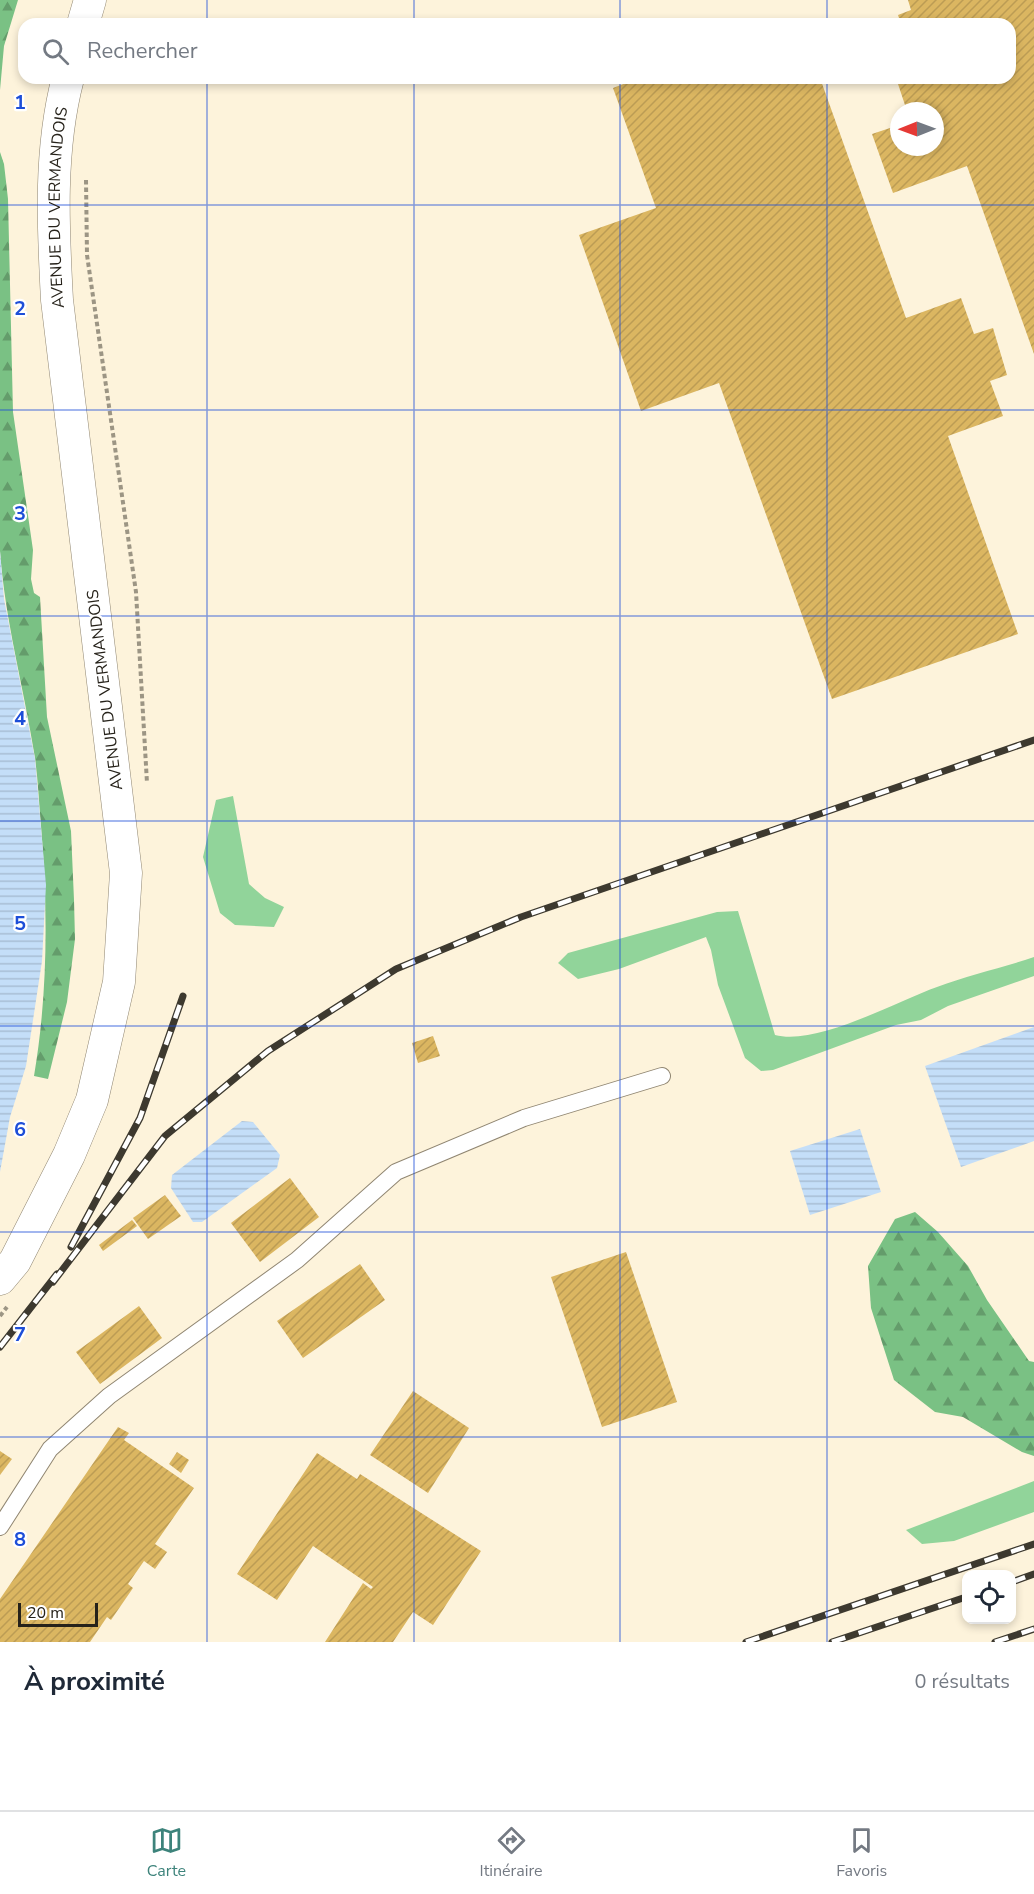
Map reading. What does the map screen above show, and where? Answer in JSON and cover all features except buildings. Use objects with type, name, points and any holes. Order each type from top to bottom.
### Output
[{"type":"street","points":[[85,18],[90,0]]},
{"type":"street","name":"AVENUE DU VERMANDOIS","points":[[0,1279],[15,1261],[69,1155],[92,1100],[119,982],[126,873],[57,300],[54,238],[55,161],[67,84]]},
{"type":"lane","points":[[0,1527],[50,1449],[58,1441],[109,1396],[297,1260],[396,1172],[524,1118],[662,1076]]},
{"type":"green space","points":[[0,0],[18,0],[4,46],[0,90]]},
{"type":"green space","points":[[0,152],[4,164],[8,199],[13,412],[33,550],[31,579],[34,593],[40,597],[47,717],[71,831],[75,939],[67,1002],[48,1079],[34,1076],[42,1014],[46,920],[37,775],[6,603],[0,551]]},
{"type":"green space","points":[[233,796],[249,884],[265,898],[284,907],[274,927],[235,925],[220,913],[203,857],[216,800]]},
{"type":"green space","points":[[738,911],[775,1035],[792,1037],[834,1029],[949,983],[1034,957],[1034,976],[948,1006],[921,1020],[896,1025],[773,1070],[761,1071],[745,1058],[718,985],[706,937],[619,969],[578,979],[558,963],[568,953],[717,912]]},
{"type":"green space","points":[[915,1212],[938,1232],[968,1266],[987,1300],[1029,1361],[1034,1362],[1034,1456],[1022,1452],[963,1417],[935,1412],[894,1380],[871,1308],[868,1266],[895,1219]]},
{"type":"green space","points":[[1034,1481],[1034,1512],[954,1541],[922,1544],[906,1530]]},
{"type":"water","points":[[0,551],[4,599],[35,759],[46,885],[42,961],[26,1066],[10,1117],[0,1172]]},
{"type":"water","points":[[1034,1027],[1034,1141],[961,1167],[925,1066]]},
{"type":"water","points":[[242,1121],[253,1122],[280,1155],[277,1168],[202,1222],[193,1222],[171,1188],[172,1175]]},
{"type":"water","points":[[860,1129],[881,1192],[810,1215],[790,1151]]},
{"type":"railway","points":[[53,1282],[165,1136],[268,1051],[396,969],[521,917],[1034,740]]},
{"type":"railway","points":[[71,1247],[140,1118],[183,996]]},
{"type":"railway","points":[[0,1347],[57,1274]]},
{"type":"railway","points":[[746,1642],[1034,1544]]},
{"type":"railway","points":[[1016,1581],[1034,1574]]},
{"type":"railway","points":[[832,1642],[962,1598]]},
{"type":"railway","points":[[995,1642],[1034,1629]]}]
